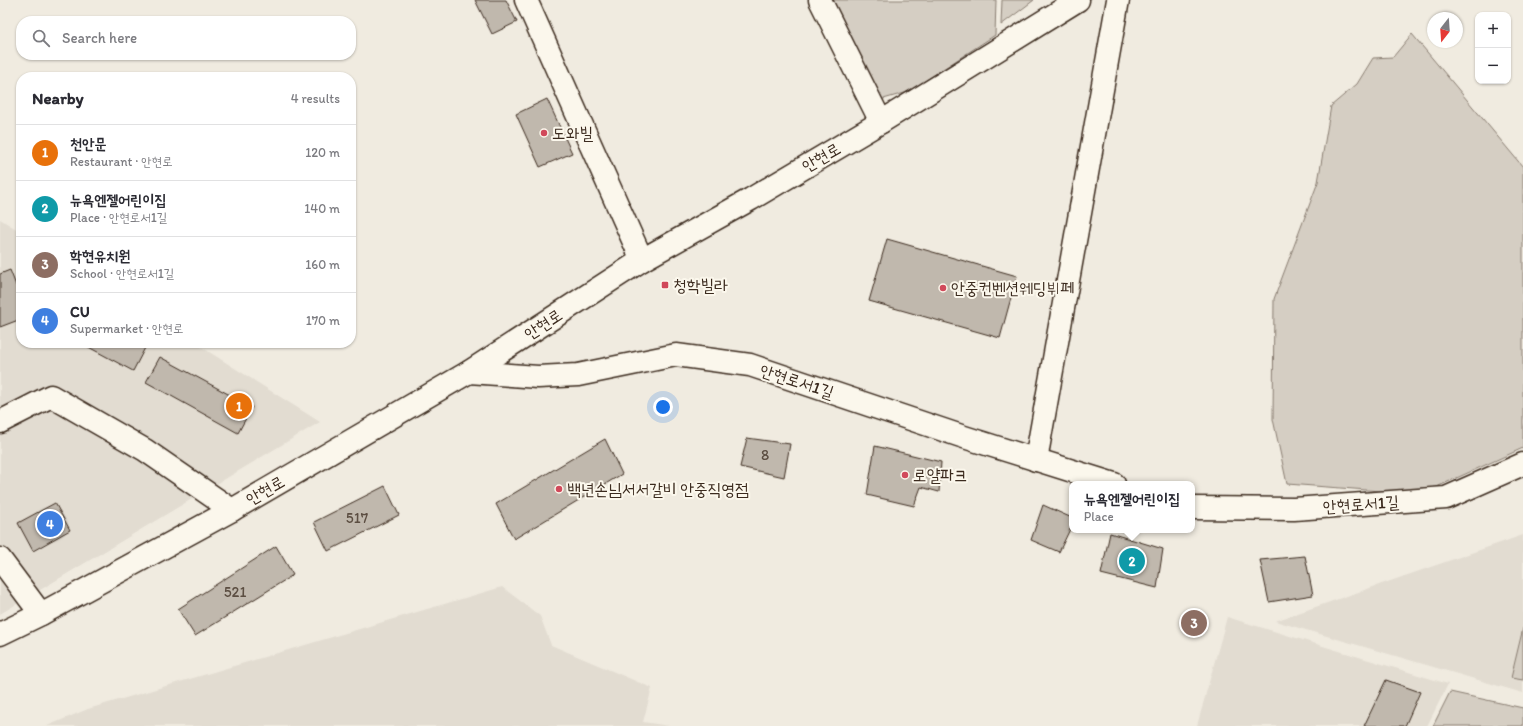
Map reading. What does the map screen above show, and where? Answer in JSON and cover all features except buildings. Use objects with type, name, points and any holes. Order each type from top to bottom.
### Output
[{"type":"street","points":[[526,0],[642,260]]},
{"type":"street","points":[[820,0],[881,122]]},
{"type":"street","name":"안현로","points":[[0,634],[41,614],[232,510],[469,372],[642,260],[881,122],[1078,0]]},
{"type":"street","points":[[1036,460],[1118,0]]},
{"type":"street","name":"안현로서1길","points":[[469,372],[538,377],[578,375],[676,355],[750,366],[1104,481]]},
{"type":"street","points":[[0,422],[51,396],[145,450],[232,510]]},
{"type":"street","name":"안현로서1길","points":[[1195,508],[1294,509],[1446,498],[1523,464]]},
{"type":"street","points":[[0,559],[41,614]]},
{"type":"shaded area","points":[[829,0],[996,0],[995,35],[908,92],[880,100]]},
{"type":"shaded area","points":[[1002,0],[1034,0],[1001,25]]},
{"type":"shaded area","points":[[1412,34],[1523,167],[1523,448],[1421,494],[1287,484],[1273,419],[1274,299],[1318,182],[1331,106],[1357,84],[1373,58],[1393,57]]},
{"type":"shaded area","points":[[0,219],[16,229],[16,348],[203,348],[320,422],[0,614]]},
{"type":"shaded area","points":[[1523,535],[1523,693],[1275,621]]},
{"type":"shaded area","points":[[502,587],[540,616],[551,645],[652,688],[643,722],[669,726],[47,726],[88,709]]},
{"type":"shaded area","points":[[1227,617],[1448,684],[1427,726],[1197,726]]},
{"type":"shaded area","points":[[1523,628],[1523,680],[1511,678]]},
{"type":"shaded area","points":[[1450,692],[1523,708],[1523,726],[1433,726]]},
{"type":"place","name":"도와빌","points":[[544,133]]},
{"type":"place","name":"청학빌라","points":[[665,285]]},
{"type":"place","name":"안중컨벤션웨딩뷔페","points":[[943,288]]},
{"type":"place","name":"천안문","points":[[239,406]]},
{"type":"place","name":"로얄파크","points":[[905,475]]},
{"type":"place","name":"백년손님서서갈비 안중직영점","points":[[559,489]]},
{"type":"place","name":"CU","points":[[50,524]]},
{"type":"place","name":"뉴욕엔젤어린이집","points":[[1132,561]]},
{"type":"place","name":"학현유치원","points":[[1194,623]]}]
